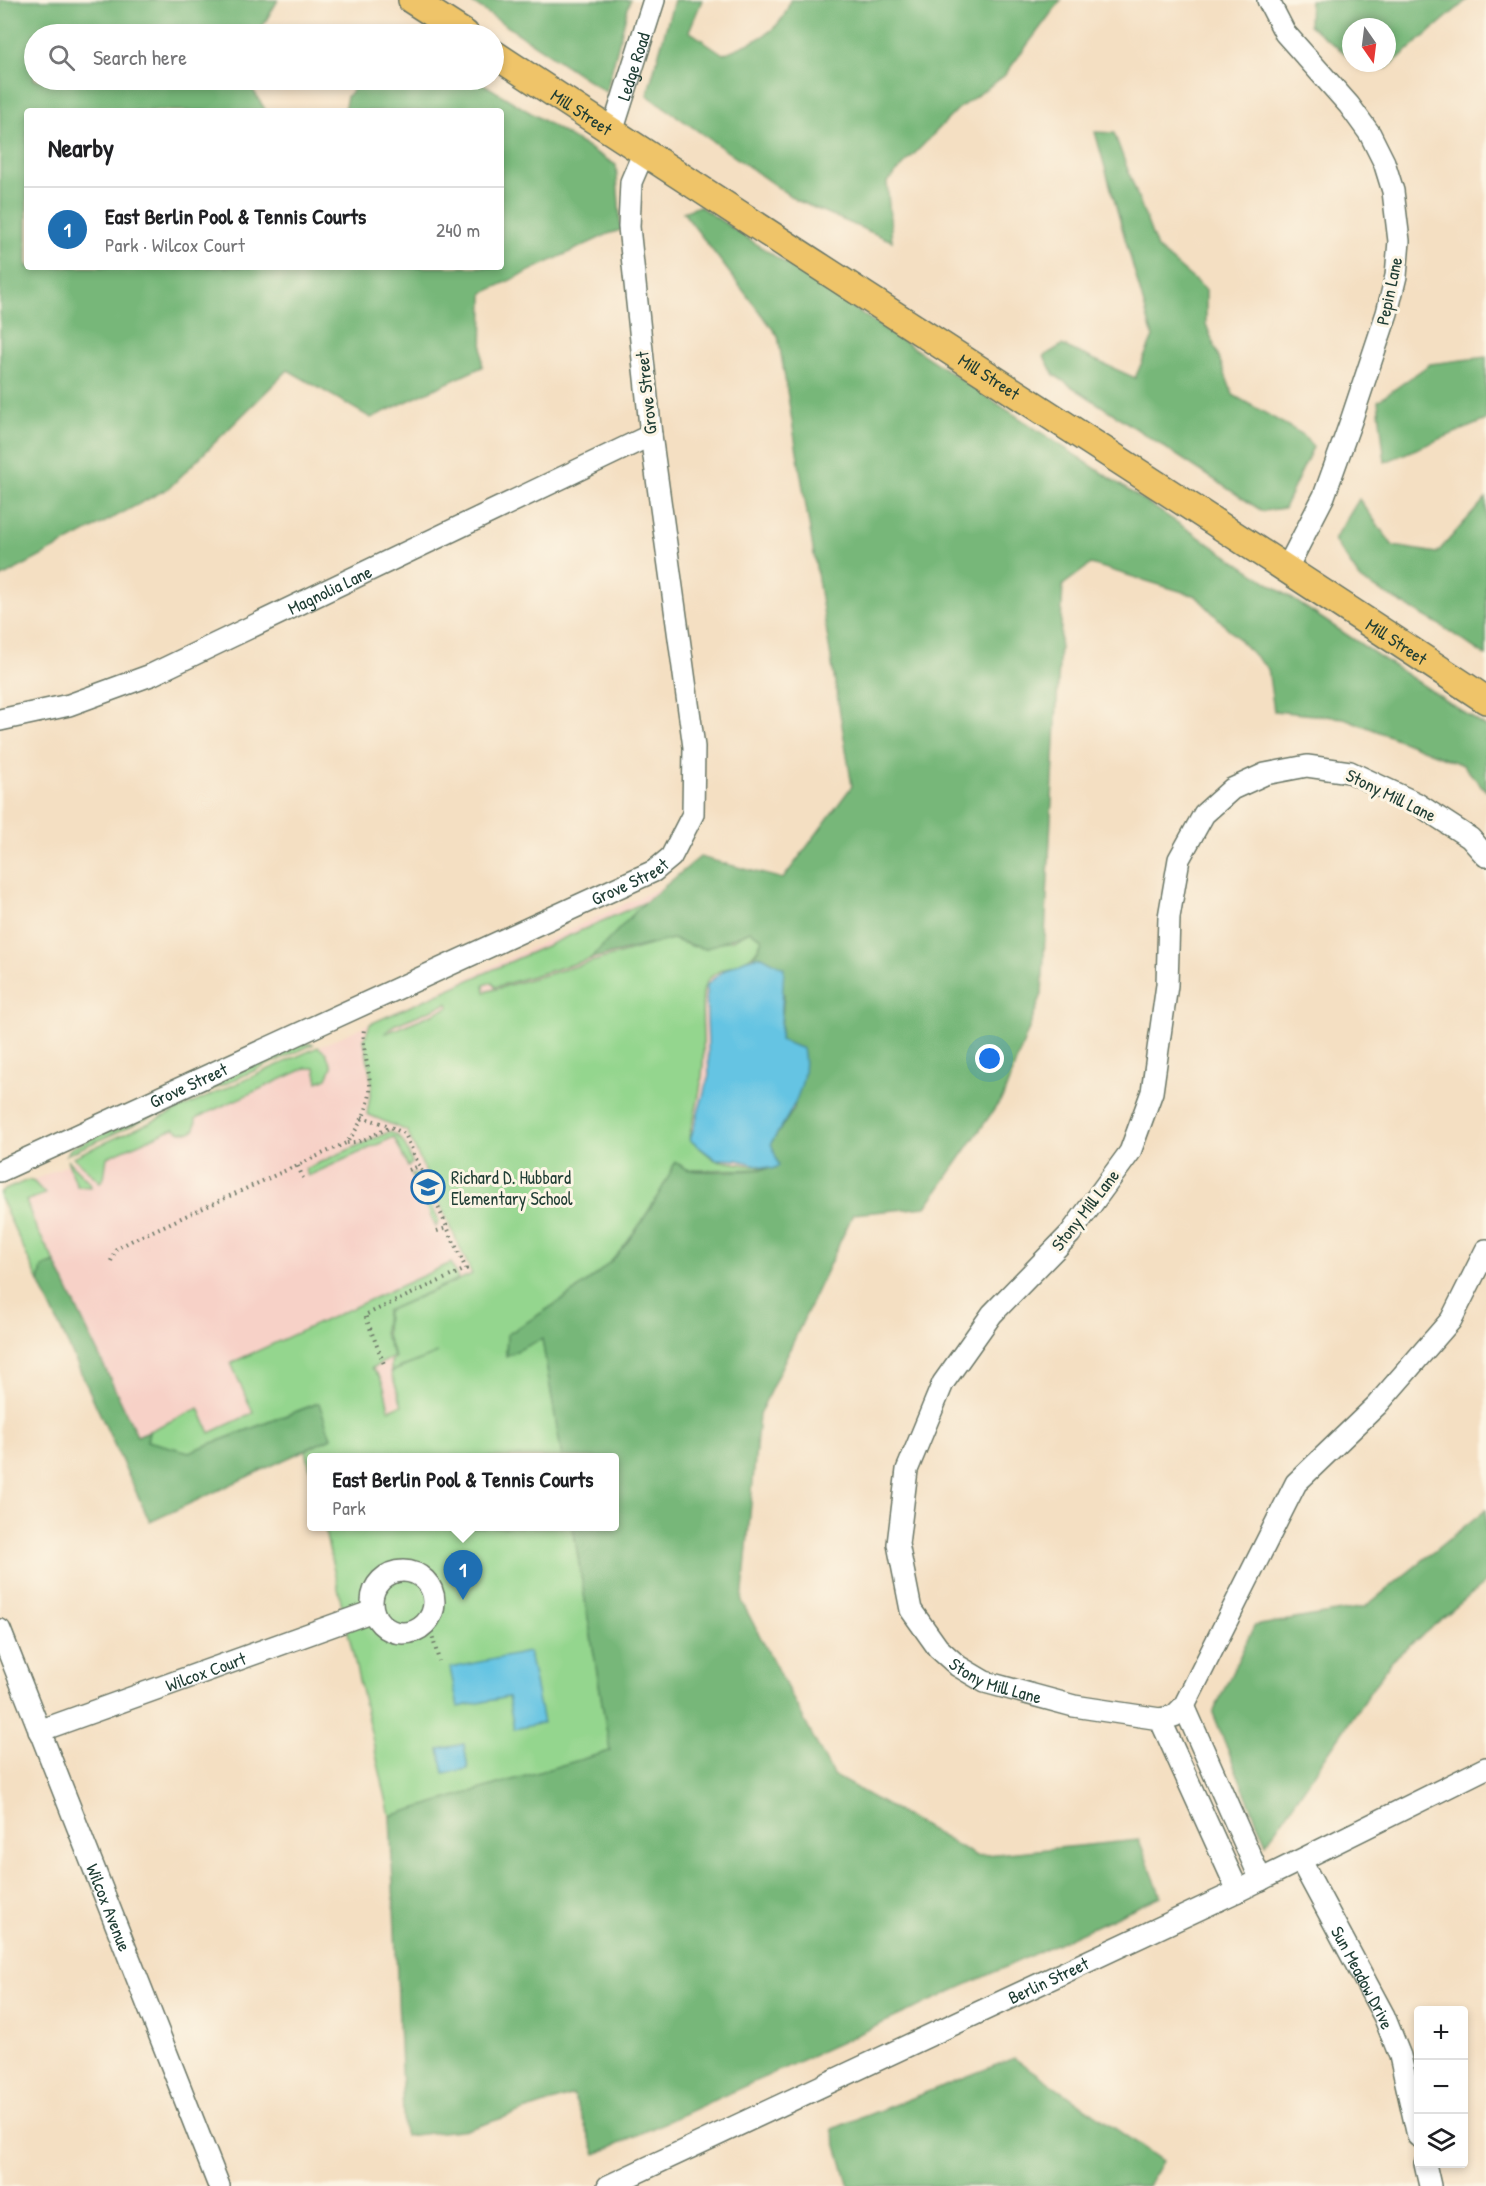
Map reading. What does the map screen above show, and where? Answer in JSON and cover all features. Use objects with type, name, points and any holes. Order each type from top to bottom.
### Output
[{"type":"main road","points":[[412,0],[449,24]]},
{"type":"main road","name":"Mill Street","points":[[504,61],[643,154],[1287,568],[1486,700]]},
{"type":"street","name":"Ledge Road","points":[[612,132],[654,0]]},
{"type":"street","name":"Pepin Lane","points":[[1268,0],[1285,33],[1349,105],[1370,134],[1384,162],[1393,191],[1399,241],[1396,276],[1387,313],[1355,411],[1324,496],[1287,568]]},
{"type":"street","name":"Grove Street","points":[[0,1171],[607,893],[654,871],[671,857],[693,814],[693,747],[651,435],[629,227],[631,182],[643,154]]},
{"type":"street","name":"Magnolia Lane","points":[[0,720],[69,705],[151,675],[651,435]]},
{"type":"street","name":"Stony Mill Lane","points":[[1160,1719],[1074,1706],[985,1682],[958,1666],[938,1648],[911,1610],[898,1544],[907,1470],[943,1383],[992,1314],[1070,1234],[1130,1152],[1152,1092],[1167,985],[1169,917],[1179,859],[1204,814],[1232,789],[1265,774],[1307,766],[1350,772],[1416,803],[1470,838],[1486,856]]},
{"type":"street","points":[[1238,1891],[1160,1719],[1174,1716],[1184,1706],[1296,1483],[1377,1405],[1451,1320],[1486,1250]]},
{"type":"street","points":[[404,1570],[422,1576],[429,1583],[435,1602],[428,1620],[413,1632],[393,1631],[385,1627],[373,1611],[373,1592],[378,1583],[385,1576],[404,1570]]},
{"type":"street","name":"Wilcox Court","points":[[39,1731],[373,1611]]},
{"type":"street","name":"Wilcox Avenue","points":[[0,1630],[219,2186]]},
{"type":"street","points":[[1184,1706],[1261,1880]]},
{"type":"street","name":"Berlin Street","points":[[608,2186],[1238,1891],[1486,1768]]},
{"type":"street","name":"Sun Meadow Drive","points":[[1301,1861],[1384,2016],[1400,2056],[1414,2115]]},
{"type":"street","points":[[1426,2168],[1430,2186]]},
{"type":"path","points":[[346,1143],[362,1117],[370,1084],[363,1042],[364,1028]]},
{"type":"path","points":[[362,1117],[405,1134],[465,1269],[365,1315],[384,1364]]},
{"type":"path","points":[[111,1261],[116,1249],[133,1240],[346,1143],[361,1141],[391,1127]]},
{"type":"path","points":[[298,1166],[303,1178]]},
{"type":"path","points":[[409,1170],[419,1166]]},
{"type":"path","points":[[437,1231],[447,1228]]},
{"type":"path","points":[[428,1620],[439,1661]]},
{"type":"shaded area","name":"Richard D. Hubbard Elementary School","points":[[700,857],[783,879],[839,1196],[150,1522],[0,1196],[674,881]]},
{"type":"green space","points":[[0,0],[278,0],[264,24],[24,24],[24,90],[253,90],[264,108],[24,108],[24,270],[504,270],[504,108],[345,108],[347,96],[353,90],[493,90],[616,165],[621,230],[483,293],[482,367],[371,418],[288,370],[169,488],[0,578]]},
{"type":"green space","points":[[468,0],[630,0],[606,92]]},
{"type":"green space","points":[[674,0],[702,0],[689,31],[723,54],[755,41],[773,29],[781,21],[790,0],[1061,0],[1004,76],[958,109],[887,182],[892,241],[796,200],[647,95]]},
{"type":"green space","points":[[1310,0],[1467,0],[1396,60],[1396,18],[1342,18],[1342,51],[1309,25]]},
{"type":"green space","points":[[1095,132],[1114,133],[1157,248],[1206,290],[1206,324],[1233,395],[1302,434],[1313,447],[1284,508],[1262,511],[1054,375],[1044,356],[1062,345],[1135,378],[1153,337]]},
{"type":"green space","points":[[699,206],[1486,727],[1486,791],[1463,765],[1344,718],[1274,711],[1268,669],[1196,596],[1091,564],[1063,585],[1042,994],[1003,1097],[926,1207],[853,1214],[759,1415],[742,1602],[833,1775],[976,1856],[1139,1840],[1161,1896],[596,2154],[573,2095],[469,2129],[404,2136],[390,1816],[610,1751],[574,1531],[619,1531],[619,1453],[561,1453],[542,1339],[506,1356],[507,1335],[578,1289],[616,1256],[649,1211],[675,1162],[687,1169],[704,1171],[748,1170],[778,1166],[771,1143],[794,1109],[803,1049],[780,1040],[784,994],[762,956],[753,957],[762,938],[750,931],[705,949],[672,939],[590,959],[642,905],[700,857],[783,879],[852,786],[778,336],[683,212]]},
{"type":"green space","points":[[1486,357],[1486,420],[1385,462],[1378,401],[1430,364]]},
{"type":"green space","points":[[1486,498],[1486,656],[1440,625],[1361,580],[1334,540],[1359,499],[1393,546],[1437,553]]},
{"type":"green space","points":[[650,900],[590,959],[495,987],[492,982],[484,985],[485,992],[672,939],[694,947],[733,940],[750,931],[762,938],[752,956],[718,972],[705,985],[702,1000],[703,1070],[690,1140],[715,1160],[772,1169],[689,1170],[675,1162],[648,1211],[616,1256],[578,1289],[507,1335],[506,1355],[542,1339],[561,1453],[307,1455],[306,1450],[331,1438],[318,1403],[189,1452],[147,1441],[149,1431],[199,1408],[210,1433],[253,1413],[231,1363],[451,1263],[458,1279],[386,1311],[384,1333],[394,1357],[372,1368],[382,1382],[389,1410],[402,1405],[391,1372],[438,1353],[391,1371],[391,1362],[395,1357],[386,1333],[387,1311],[472,1274],[407,1131],[367,1114],[372,1084],[364,1040],[370,1024]],"holes":[[[448,1003],[449,1007],[384,1034],[394,1025]]]},
{"type":"green space","points":[[301,1043],[314,1044],[66,1155],[71,1148]]},
{"type":"green space","points":[[318,1047],[326,1053],[332,1067],[327,1078],[318,1082],[315,1068],[306,1068],[196,1118],[195,1129],[191,1132],[180,1132],[174,1128],[107,1157],[104,1178],[100,1182],[73,1157]]},
{"type":"green space","points":[[389,1132],[398,1136],[409,1153],[412,1163],[408,1167],[394,1137],[308,1176],[305,1169]]},
{"type":"green space","points":[[67,1160],[90,1183],[91,1187],[77,1186]]},
{"type":"green space","points":[[411,1173],[418,1175],[439,1221],[436,1227]]},
{"type":"green space","points":[[28,1180],[34,1182],[45,1194],[26,1201],[36,1228],[55,1262],[42,1268],[39,1282],[0,1198],[0,1192]]},
{"type":"green space","points":[[55,1262],[137,1436],[149,1431],[147,1441],[189,1452],[319,1403],[331,1438],[150,1522],[39,1282],[42,1267]]},
{"type":"green space","points":[[1486,1509],[1486,1582],[1391,1661],[1266,1844],[1213,1713],[1254,1626],[1365,1607]]},
{"type":"green space","points":[[325,1531],[574,1531],[610,1751],[390,1816]]},
{"type":"green space","points":[[1014,2058],[1162,2161],[1148,2186],[849,2186],[832,2129]]},
{"type":"water","points":[[762,956],[784,968],[780,1040],[803,1049],[805,1061],[797,1098],[771,1143],[779,1166],[772,1169],[738,1160],[715,1159],[690,1140],[709,1076],[706,986],[731,966],[746,959]]},
{"type":"water","points":[[529,1652],[543,1723],[514,1729],[508,1697],[458,1707],[450,1668]]},
{"type":"water","points":[[464,1744],[468,1769],[444,1773],[439,1749]]},
{"type":"place","name":"Richard D. Hubbard Elementary School","points":[[428,1187]]},
{"type":"place","name":"East Berlin Pool & Tennis Courts","points":[[463,1600]]}]
